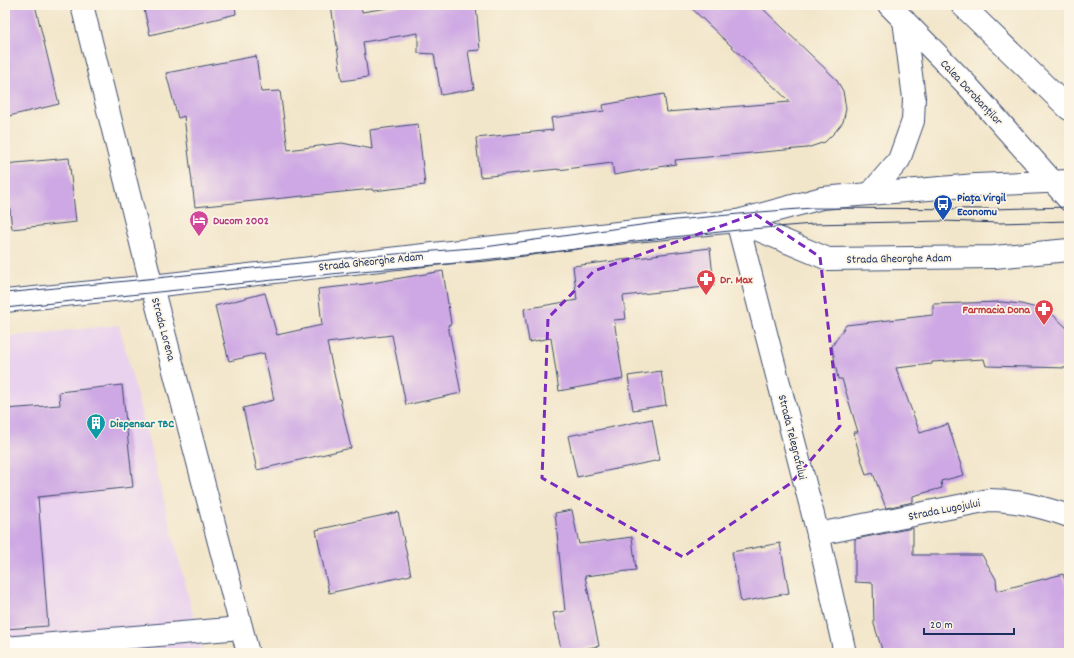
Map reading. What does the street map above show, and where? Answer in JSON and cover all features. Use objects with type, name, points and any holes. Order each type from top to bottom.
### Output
[{"type":"main road","name":"Strada Lorena","points":[[82,5],[152,286],[248,653]]},
{"type":"main road","name":"Calea Dorobanților","points":[[889,5],[1061,181],[1069,200]]},
{"type":"main road","points":[[962,5],[1069,108]]},
{"type":"main road","points":[[870,194],[899,160],[913,121],[914,98],[904,20]]},
{"type":"main road","name":"Strada Gheorghe Adam","points":[[5,301],[737,221],[822,198],[976,185],[1061,181]]},
{"type":"main road","name":"Strada Gheorghe Adam","points":[[737,221],[828,259],[994,257],[1069,250]]},
{"type":"main road","name":"Strada Telegrafului","points":[[737,221],[818,534],[845,653]]},
{"type":"main road","name":"Strada Lugojului","points":[[818,534],[989,500],[1005,500],[1040,506],[1069,516]]},
{"type":"main road","points":[[5,648],[241,628]]},
{"type":"highlighted area","points":[[755,214],[820,257],[840,426],[791,483],[683,557],[542,478],[548,318],[594,271]]},
{"type":"shaded area","points":[[119,325],[203,653],[5,653],[5,337]]},
{"type":"building","points":[[5,5],[35,5],[59,104],[9,116],[5,98]]},
{"type":"building","points":[[143,5],[235,5],[236,14],[150,35]]},
{"type":"building","points":[[331,5],[361,5],[362,12],[407,5],[476,5],[480,50],[468,51],[474,89],[441,95],[434,54],[418,53],[418,33],[363,42],[368,77],[342,81]]},
{"type":"building","points":[[688,5],[759,5],[836,79],[843,91],[846,109],[843,122],[835,132],[825,142],[807,148],[675,160],[676,164],[614,175],[612,163],[558,170],[480,177],[476,138],[553,130],[551,118],[604,111],[603,105],[664,94],[667,112],[790,102]]},
{"type":"building","points":[[256,56],[261,92],[280,91],[288,150],[342,143],[372,149],[370,130],[418,124],[425,185],[195,207],[184,116],[178,118],[166,73]]},
{"type":"building","points":[[69,158],[76,222],[12,229],[5,164]]},
{"type":"building","points":[[710,248],[714,286],[623,296],[626,319],[614,320],[623,379],[559,391],[551,338],[529,342],[524,309],[577,300],[573,266]]},
{"type":"building","points":[[443,271],[451,324],[448,325],[461,393],[406,405],[392,335],[327,343],[351,448],[257,470],[243,408],[274,400],[264,353],[229,361],[215,306],[265,293],[277,335],[322,325],[318,289],[365,284]]},
{"type":"building","points":[[1001,302],[1021,304],[1049,311],[1069,330],[1069,368],[986,366],[984,359],[932,362],[932,364],[896,368],[920,433],[948,424],[964,475],[941,481],[942,488],[913,496],[913,502],[886,508],[873,473],[866,475],[853,432],[858,432],[842,379],[838,379],[832,346],[846,325],[933,315],[933,304]]},
{"type":"building","points":[[661,371],[666,405],[633,410],[628,376]]},
{"type":"building","points":[[122,385],[133,487],[38,497],[48,626],[5,629],[5,409],[60,405],[59,392]]},
{"type":"building","points":[[652,419],[660,460],[577,477],[568,436]]},
{"type":"building","points":[[572,510],[579,544],[632,537],[636,570],[585,576],[599,646],[562,653],[553,613],[565,611],[555,513]]},
{"type":"building","points":[[398,512],[411,575],[329,593],[316,530]]},
{"type":"building","points":[[913,528],[913,555],[982,555],[996,579],[997,591],[1063,574],[1069,595],[1069,653],[883,653],[874,624],[873,583],[855,582],[855,539]]},
{"type":"building","points":[[780,543],[789,593],[741,602],[732,552]]},
{"type":"tram line","points":[[5,293],[358,257],[485,247],[676,220],[760,212],[812,208],[992,209],[1069,207]]},
{"type":"tram line","points":[[5,308],[360,271],[487,261],[635,241],[739,230],[813,224],[943,221],[1000,223],[1069,221]]},
{"type":"place","name":"Piața Virgil Economu","points":[[943,221]]},
{"type":"place","name":"Ducom 2002","points":[[199,237]]},
{"type":"place","name":"Dr. Max","points":[[706,296]]},
{"type":"place","name":"Farmacia Dona","points":[[1044,326]]},
{"type":"place","name":"Dispensar TBC","points":[[96,440]]}]
